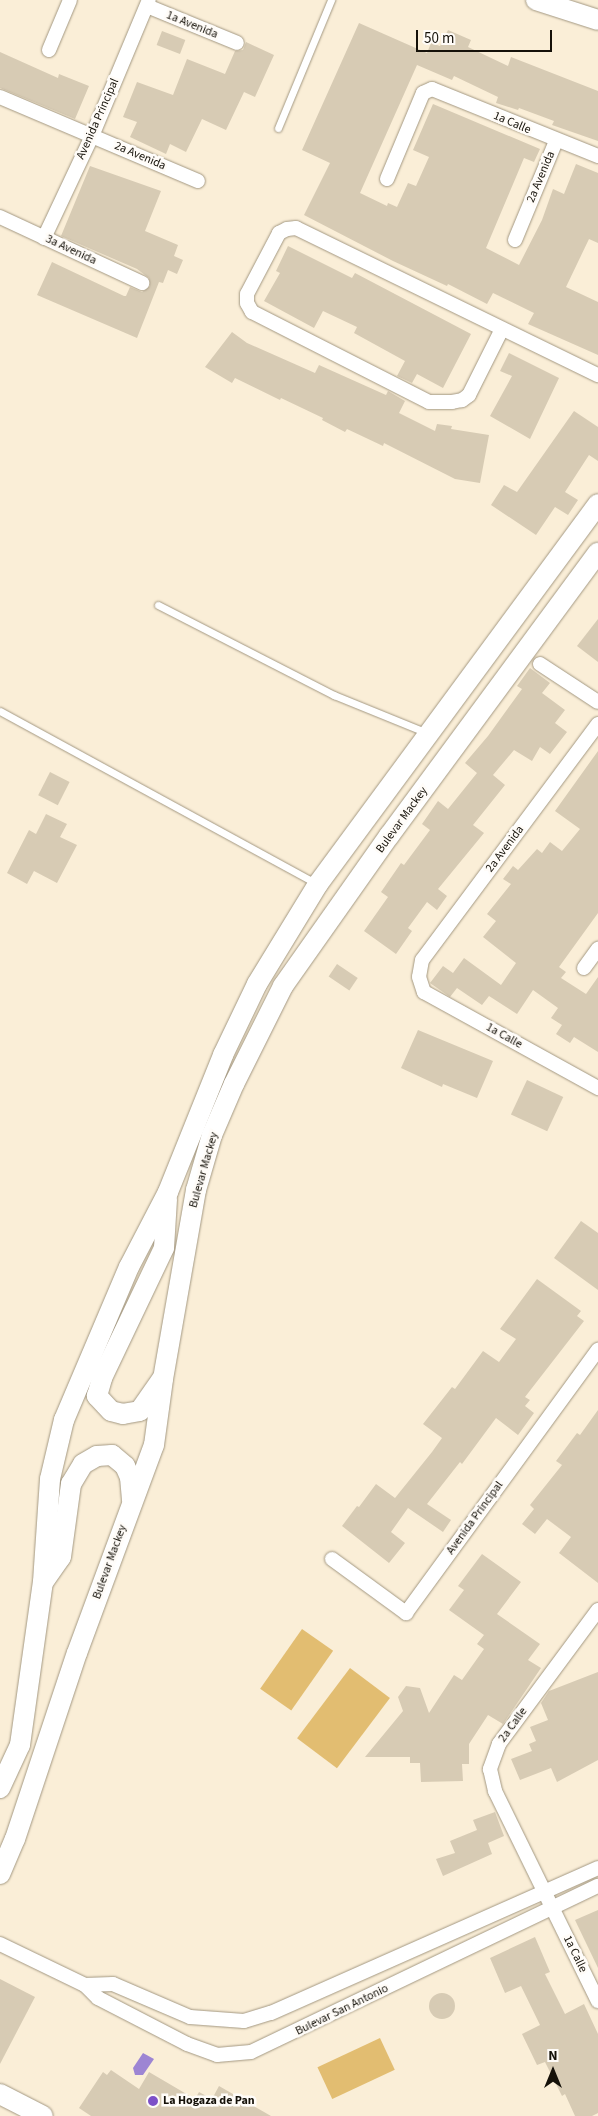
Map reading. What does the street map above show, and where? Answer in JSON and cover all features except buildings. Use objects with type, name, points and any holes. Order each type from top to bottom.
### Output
[{"type":"main road","points":[[541,2],[598,20]]},
{"type":"main road","points":[[541,2],[598,27]]},
{"type":"main road","name":"Bulevar Mackey","points":[[0,1788],[20,1745],[44,1582],[50,1479],[64,1420],[129,1267],[168,1192],[223,1055],[257,984],[318,884],[598,504]]},
{"type":"main road","name":"Bulevar Mackey","points":[[0,1874],[15,1839],[77,1653],[132,1500],[154,1445],[163,1379],[196,1190],[212,1135],[234,1084],[283,986],[389,836],[598,553]]},
{"type":"main road","points":[[163,1379],[140,1411],[123,1414],[111,1411],[97,1396],[102,1378],[164,1248],[168,1192]]},
{"type":"main road","points":[[44,1582],[61,1557],[71,1484],[83,1464],[97,1456],[112,1455],[126,1466],[130,1477],[132,1500]]},
{"type":"main road","points":[[0,2094],[43,2116]]},
{"type":"street","points":[[49,50],[70,0]]},
{"type":"street","name":"1a Avenida","points":[[148,3],[237,43]]},
{"type":"street","name":"Avenida Principal","points":[[44,238],[92,136],[148,3]]},
{"type":"street","name":"1a Calle","points":[[387,179],[423,93],[432,89],[556,141],[598,156]]},
{"type":"street","name":"2a Avenida","points":[[0,97],[198,181]]},
{"type":"street","name":"2a Avenida","points":[[515,240],[556,141]]},
{"type":"street","name":"3a Avenida","points":[[0,217],[142,283]]},
{"type":"street","points":[[502,329],[469,395],[462,400],[452,402],[429,402],[252,312],[247,303],[247,294],[279,232],[296,228],[598,375]]},
{"type":"street","points":[[540,664],[598,702]]},
{"type":"street","name":"2a Avenida","points":[[419,977],[422,960],[598,724]]},
{"type":"street","points":[[584,968],[598,949]]},
{"type":"street","name":"1a Calle","points":[[419,977],[424,992],[598,1088]]},
{"type":"street","name":"Avenida Principal","points":[[332,1559],[406,1613],[598,1350]]},
{"type":"street","name":"2a Calle","points":[[553,1908],[494,1791],[490,1769],[499,1744],[596,1618]]},
{"type":"street","name":"Bulevar San Antonio","points":[[85,1985],[113,1984],[190,2017],[244,2021],[271,2013],[598,1868]]},
{"type":"street","name":"Bulevar San Antonio","points":[[0,1944],[85,1985],[98,1998],[187,2044],[217,2055],[251,2052],[598,1886]]},
{"type":"street","name":"1a Calle","points":[[553,1908],[598,2001]]},
{"type":"lane","points":[[278,128],[331,0]]},
{"type":"lane","points":[[158,604],[334,695],[430,734]]},
{"type":"lane","points":[[0,711],[318,884]]},
{"type":"shaded area","points":[[302,1629],[333,1651],[291,1711],[260,1689]]},
{"type":"shaded area","points":[[350,1668],[390,1698],[337,1768],[297,1738]]},
{"type":"shaded area","points":[[380,2038],[395,2070],[332,2099],[317,2067]]},
{"type":"shaded area","points":[[143,2053],[154,2059],[143,2075],[135,2075],[133,2068]]},
{"type":"place","name":"La Hogaza de Pan","points":[[153,2101]]}]
